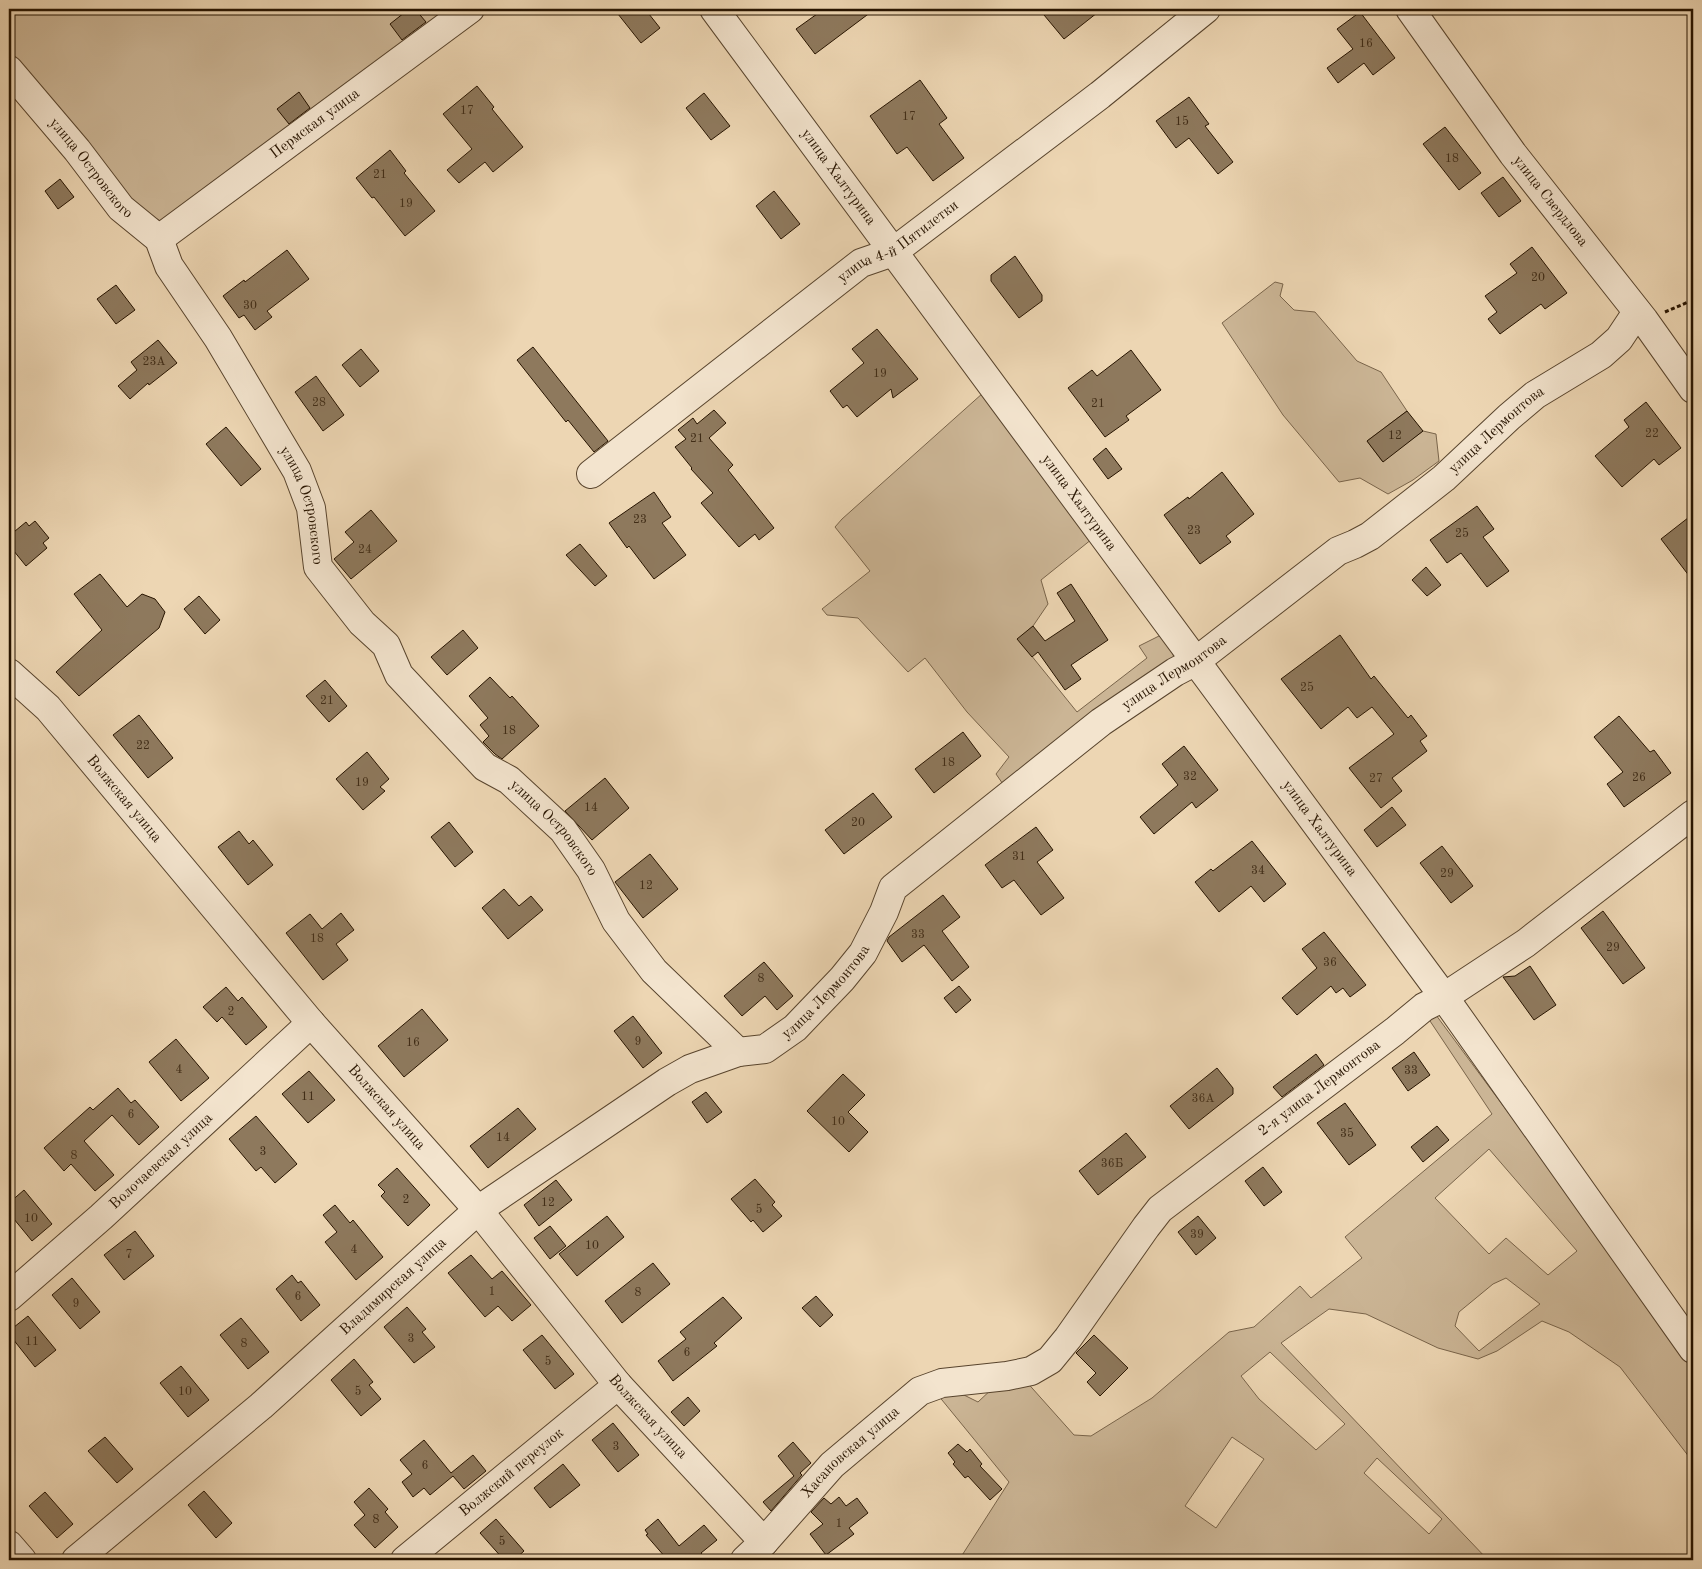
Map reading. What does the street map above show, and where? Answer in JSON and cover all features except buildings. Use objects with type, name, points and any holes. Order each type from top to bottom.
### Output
[{"type":"street","name":"Пермская улица","points":[[159,239],[470,9]]},
{"type":"street","name":"улица Халтурина","points":[[714,9],[1444,997],[1693,1349]]},
{"type":"street","name":"улица 4-й Пятилетки","points":[[591,474],[861,263],[893,252],[1100,95],[1206,9]]},
{"type":"street","name":"улица Свердлова","points":[[1410,9],[1513,154],[1637,312],[1693,389]]},
{"type":"street","name":"улица Островского","points":[[9,70],[77,150],[121,208],[159,239],[169,266],[218,338],[297,470],[311,508],[318,567],[362,623],[386,645],[399,675],[485,767],[509,780],[563,830],[591,870],[616,921],[654,971],[738,1052]]},
{"type":"street","name":"улица Лермонтова","points":[[738,1052],[765,1049],[795,1028],[842,979],[863,953],[884,912],[893,888],[1101,722],[1175,672],[1196,661],[1338,551],[1370,536],[1444,478],[1509,416],[1535,395],[1601,356],[1619,339],[1637,312]]},
{"type":"street","name":"Волжская улица","points":[[9,673],[48,708],[310,1023],[478,1210],[618,1385],[764,1542]]},
{"type":"street","name":"2-я улица Лермонтова","points":[[978,1380],[1031,1371],[1050,1360],[1068,1338],[1160,1209],[1424,1007],[1444,997],[1526,943],[1693,814]]},
{"type":"street","name":"Волочаевская улица","points":[[9,1297],[310,1023]]},
{"type":"street","name":"Владимирская улица","points":[[76,1560],[261,1406],[478,1210],[667,1082],[690,1069],[738,1052]]},
{"type":"street","name":"Хасановская улица","points":[[744,1560],[764,1542],[832,1465],[920,1391],[942,1383],[978,1380]]},
{"type":"street","name":"Волжский переулок","points":[[405,1560],[618,1385]]},
{"type":"street","points":[[9,1545],[22,1560]]},
{"type":"shaded area","points":[[9,9],[463,9],[164,223],[127,202],[9,61]]},
{"type":"shaded area","points":[[1275,282],[1283,284],[1280,296],[1294,310],[1315,312],[1357,361],[1381,372],[1407,411],[1367,441],[1382,461],[1423,431],[1436,434],[1439,461],[1413,480],[1388,494],[1360,478],[1339,482],[1283,415],[1222,323]]},
{"type":"shaded area","points":[[983,393],[1092,539],[1041,580],[1048,604],[1033,626],[1018,639],[1077,712],[1147,658],[1139,646],[1159,636],[1172,649],[1175,664],[1007,790],[996,774],[1009,757],[967,712],[925,658],[908,672],[858,618],[827,615],[822,609],[870,571],[835,527]]},
{"type":"shaded area","points":[[1426,1015],[1436,1015],[1666,1326],[1693,1367],[1693,1462],[1620,1367],[1569,1332],[1542,1321],[1497,1351],[1478,1359],[1438,1348],[1366,1314],[1329,1309],[1281,1343],[1488,1560],[959,1560],[1009,1482],[933,1389],[958,1392],[978,1402],[994,1387],[1024,1379],[1074,1435],[1091,1436],[1152,1398],[1229,1332],[1254,1327],[1300,1286],[1311,1298],[1362,1258],[1345,1237],[1492,1114]],"holes":[[[1489,1149],[1577,1251],[1548,1275],[1506,1238],[1489,1254],[1435,1198]],[[1506,1278],[1540,1304],[1479,1351],[1455,1326],[1459,1312],[1493,1284]],[[1270,1352],[1345,1424],[1316,1450],[1259,1399],[1241,1376]],[[1232,1437],[1264,1459],[1216,1528],[1185,1506]],[[1377,1458],[1442,1519],[1429,1534],[1364,1473]]]}]
